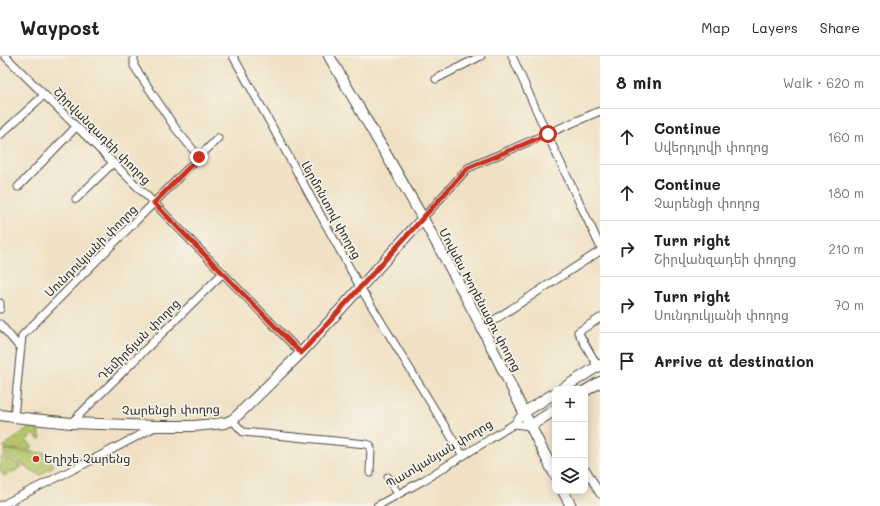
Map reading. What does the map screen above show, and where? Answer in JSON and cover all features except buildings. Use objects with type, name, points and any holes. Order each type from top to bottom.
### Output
[{"type":"main road","name":"Մովսես Խորենացու փողոց","points":[[329,56],[423,218],[482,328],[552,469]]},
{"type":"main road","name":"Չարենցի փողոց","points":[[0,415],[71,423],[157,426],[194,426],[225,423],[232,420],[301,353],[423,218]]},
{"type":"main road","points":[[567,386],[599,366]]},
{"type":"main road","points":[[588,389],[600,382]]},
{"type":"main road","name":"Պատկանյան փողոց","points":[[523,413],[552,395]]},
{"type":"main road","points":[[530,426],[552,412]]},
{"type":"main road","points":[[565,494],[571,506]]},
{"type":"street","name":"Շիրվանզադեի փողոց","points":[[5,56],[154,203],[301,353]]},
{"type":"street","points":[[134,56],[134,66],[176,129],[199,157]]},
{"type":"street","name":"Լերմոնտով փողոց","points":[[233,56],[360,287],[463,456]]},
{"type":"street","points":[[436,79],[481,56]]},
{"type":"street","points":[[512,56],[600,246]]},
{"type":"street","points":[[0,135],[44,95]]},
{"type":"street","points":[[423,218],[468,168],[600,111]]},
{"type":"street","points":[[18,187],[76,127]]},
{"type":"street","name":"Սունդուկյանի փողոց","points":[[14,417],[22,336],[218,138]]},
{"type":"street","points":[[76,199],[113,163]]},
{"type":"street","points":[[482,328],[600,251]]},
{"type":"street","name":"Դեմիրճյան փողոց","points":[[71,423],[223,273]]},
{"type":"street","points":[[0,303],[0,308]]},
{"type":"street","points":[[599,366],[578,332],[600,318]]},
{"type":"street","points":[[0,324],[21,349]]},
{"type":"street","name":"Պատկանյան փողոց","points":[[377,506],[391,502],[398,494],[514,424],[523,413]]},
{"type":"street","points":[[232,420],[243,432],[370,445],[370,473]]},
{"type":"street","points":[[514,424],[530,426]]},
{"type":"street","points":[[0,506],[157,426]]},
{"type":"street","points":[[588,473],[600,494]]},
{"type":"street","points":[[388,477],[398,494]]},
{"type":"green space","points":[[32,426],[35,426],[41,437],[39,440],[34,434],[26,440],[33,447],[30,450],[5,449],[4,446]]},
{"type":"green space","points":[[5,450],[48,453],[54,466],[40,475],[4,454]]},
{"type":"green space","points":[[3,456],[22,467],[4,476],[0,469],[0,459]]},
{"type":"place","name":"Եղիշե Չարենց","points":[[36,459]]},
{"type":"route","points":[[199,157],[154,203],[301,353],[468,168],[548,134]]}]
